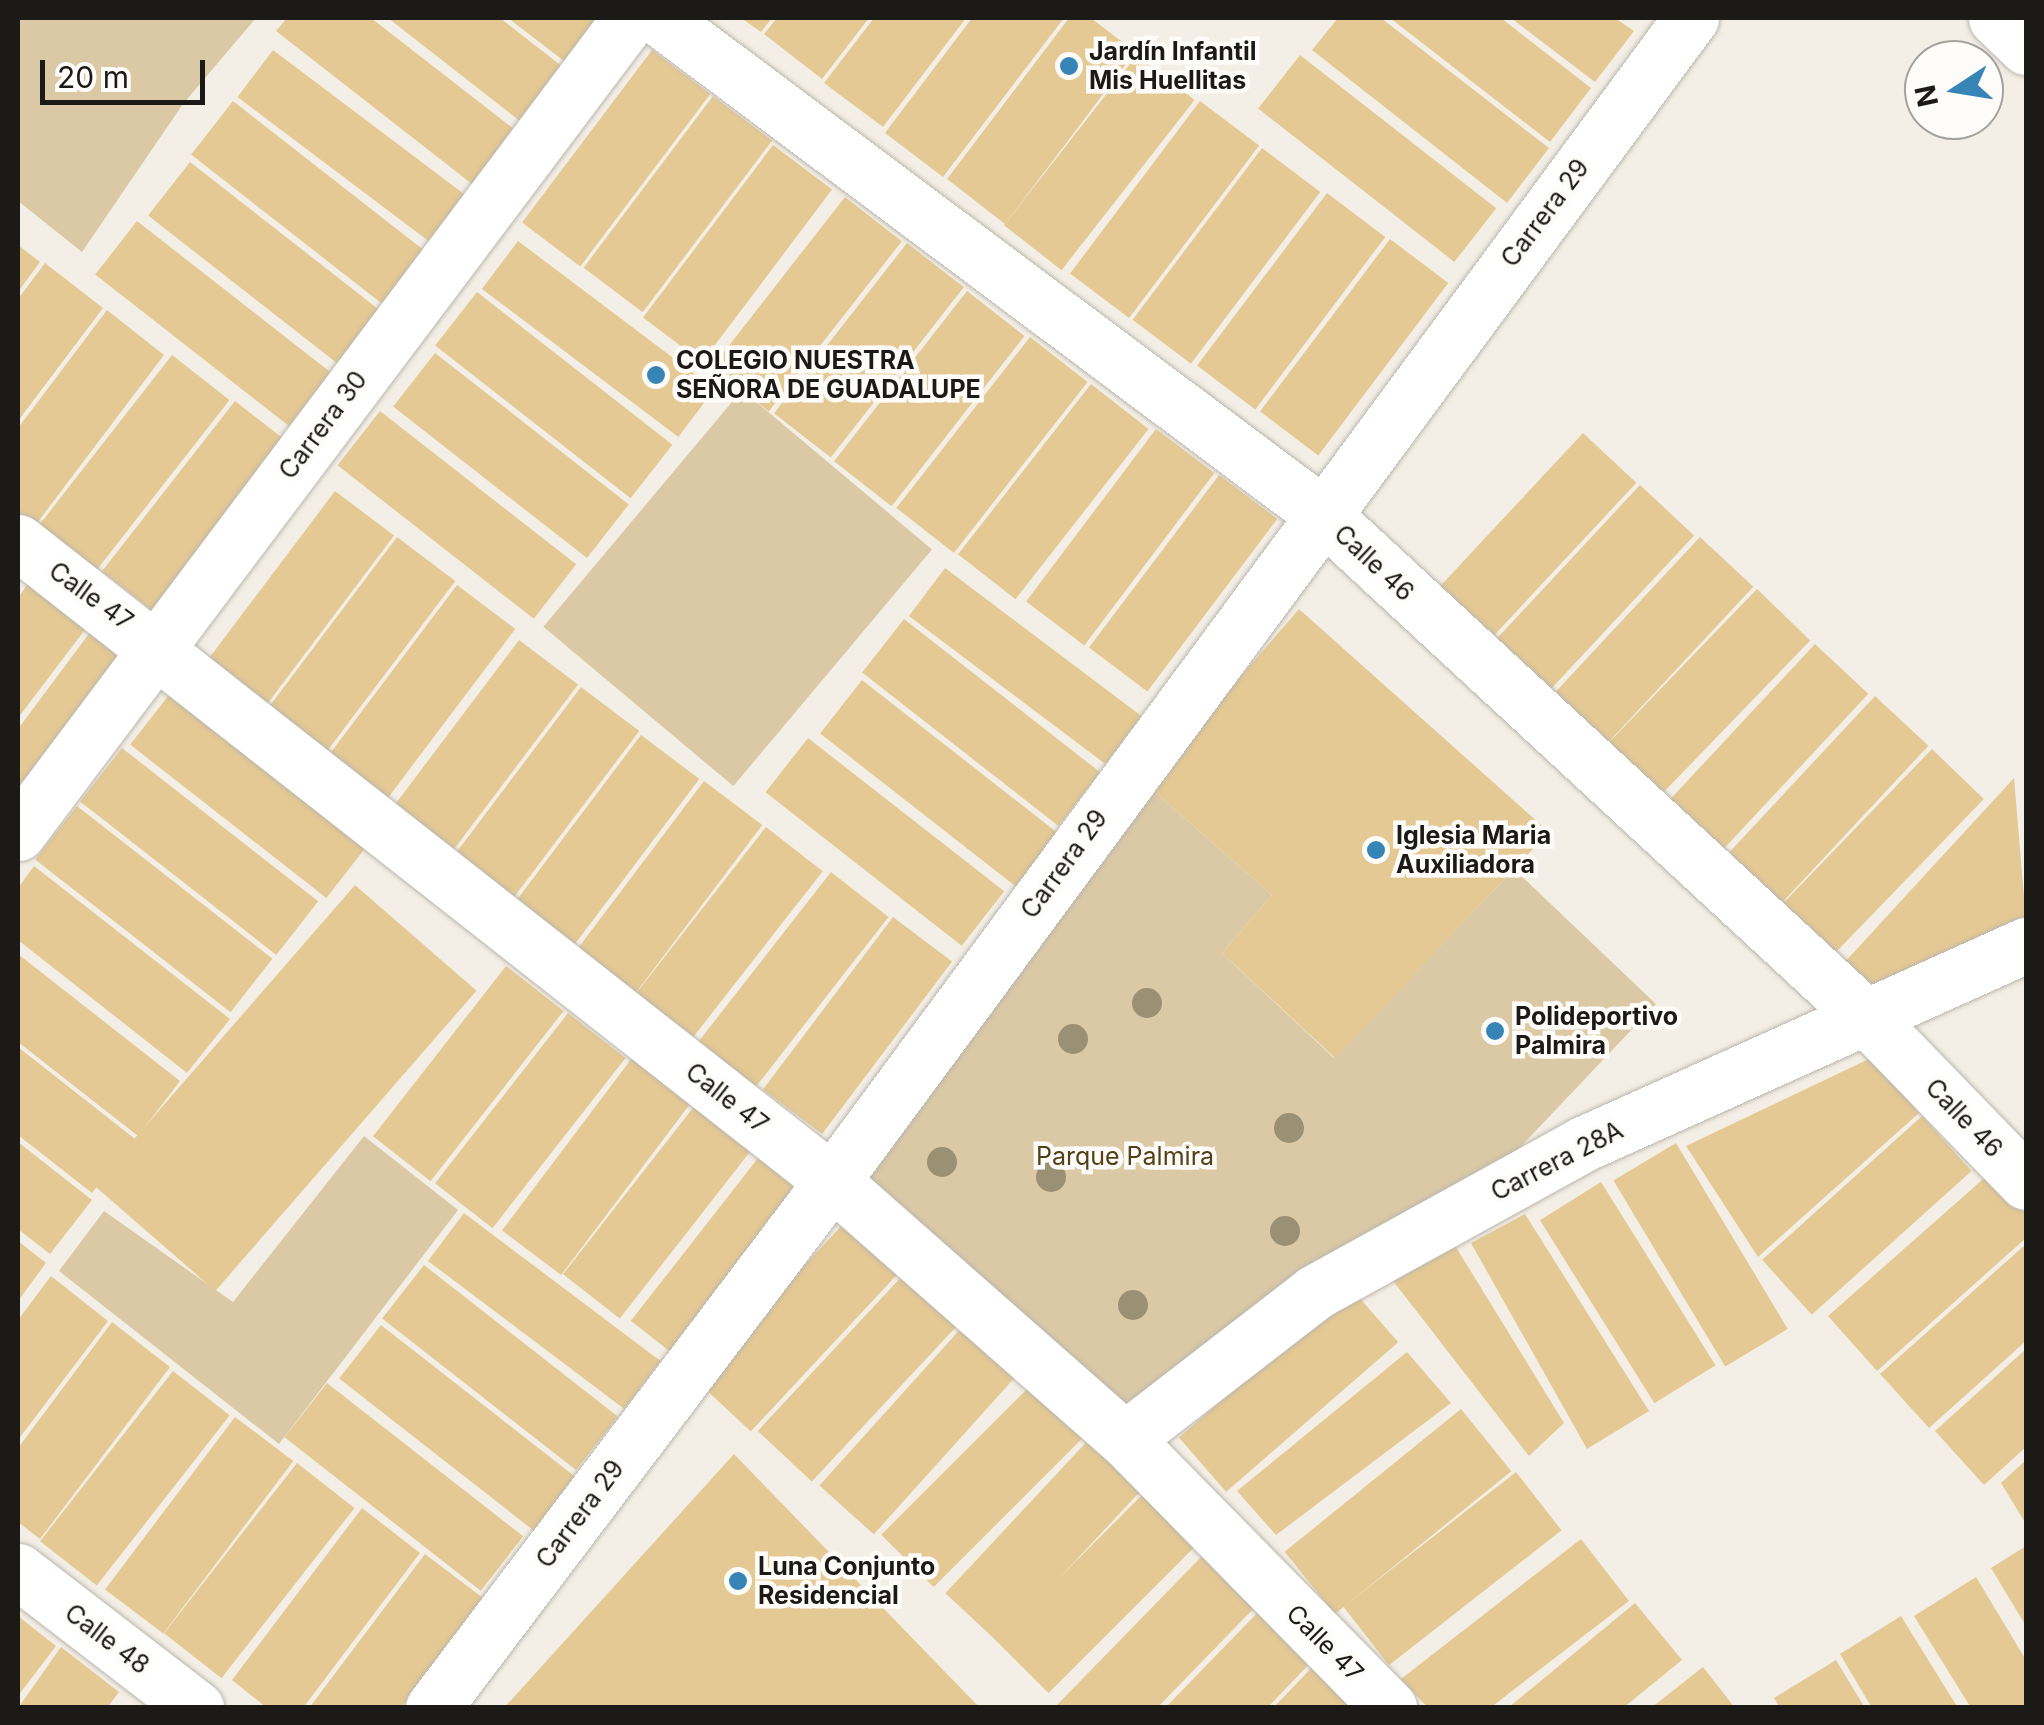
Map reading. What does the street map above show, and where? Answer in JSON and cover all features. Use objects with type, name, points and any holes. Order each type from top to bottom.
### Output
[{"type":"street","name":"Carrera 30","points":[[18,832],[630,18]]},
{"type":"street","name":"Calle 46","points":[[660,18],[1321,514],[1865,1016],[2026,1182]]},
{"type":"street","name":"Carrera 29","points":[[433,1708],[832,1182],[1321,514],[1691,18]]},
{"type":"street","points":[[1996,18],[2026,47]]},
{"type":"street","name":"Calle 47","points":[[18,542],[158,645],[832,1182],[1124,1439],[1389,1708]]},
{"type":"street","name":"Carrera 28A","points":[[1124,1439],[1315,1292],[1583,1144],[2026,945]]},
{"type":"street","name":"Calle 48","points":[[18,1571],[196,1708]]},
{"type":"green space","points":[[18,18],[256,18],[183,104],[82,252],[18,201]]},
{"type":"green space","points":[[742,390],[932,549],[733,786],[543,627]]},
{"type":"green space","name":"Parque Palmira","points":[[1147,785],[1272,895],[1222,953],[1334,1058],[1514,869],[1656,1004],[1476,1194],[1125,1439],[833,1181]]},
{"type":"green space","points":[[364,1136],[458,1210],[279,1444],[59,1271],[104,1211],[233,1302]]},
{"type":"building","points":[[287,18],[371,18],[514,129],[472,184],[276,31]]},
{"type":"building","points":[[388,18],[500,18],[568,71],[525,125]]},
{"type":"building","points":[[508,18],[604,18],[568,64]]},
{"type":"building","points":[[741,18],[772,18],[761,32]]},
{"type":"building","points":[[777,18],[869,18],[822,79],[764,34]]},
{"type":"building","points":[[874,18],[966,18],[883,127],[824,83]]},
{"type":"building","points":[[972,18],[1064,18],[943,177],[885,133]]},
{"type":"building","points":[[1069,18],[1091,18],[1135,52],[1005,224],[947,179]]},
{"type":"building","points":[[1338,18],[1381,18],[1549,148],[1507,203],[1312,50]]},
{"type":"building","points":[[1390,18],[1501,18],[1591,88],[1550,142]]},
{"type":"building","points":[[1511,18],[1615,18],[1634,31],[1595,82]]},
{"type":"building","points":[[273,50],[469,197],[433,245],[237,97]]},
{"type":"building","points":[[652,50],[710,94],[580,266],[522,223]]},
{"type":"building","points":[[1137,55],[1195,100],[1062,270],[1004,225]]},
{"type":"building","points":[[1300,55],[1496,208],[1454,262],[1258,109]]},
{"type":"building","points":[[713,96],[772,141],[643,312],[584,268]]},
{"type":"building","points":[[233,101],[428,254],[387,307],[191,155]]},
{"type":"building","points":[[1200,101],[1259,146],[1129,318],[1070,274]]},
{"type":"building","points":[[773,145],[832,190],[702,362],[643,318]]},
{"type":"building","points":[[1262,148],[1320,192],[1191,364],[1133,320]]},
{"type":"building","points":[[190,162],[385,315],[344,368],[148,216]]},
{"type":"building","points":[[1327,193],[1385,237],[1255,409],[1197,366]]},
{"type":"building","points":[[845,197],[902,241],[769,412],[712,367]]},
{"type":"building","points":[[137,221],[331,372],[289,426],[95,275]]},
{"type":"building","points":[[1390,239],[1448,283],[1318,455],[1260,412]]},
{"type":"building","points":[[518,241],[714,389],[678,437],[482,289]]},
{"type":"building","points":[[907,243],[964,287],[831,458],[774,413]]},
{"type":"building","points":[[18,245],[40,262],[18,292]]},
{"type":"building","points":[[45,263],[103,308],[18,421],[18,299]]},
{"type":"building","points":[[967,291],[1025,336],[892,506],[834,461]]},
{"type":"building","points":[[477,292],[672,445],[631,498],[435,346]]},
{"type":"building","points":[[107,310],[164,355],[34,527],[18,514],[18,428]]},
{"type":"building","points":[[1030,337],[1088,382],[954,553],[896,508]]},
{"type":"building","points":[[435,353],[629,504],[587,558],[393,407]]},
{"type":"building","points":[[172,355],[230,400],[97,570],[39,525]]},
{"type":"building","points":[[1091,384],[1149,429],[1016,599],[958,554]]},
{"type":"building","points":[[235,401],[293,446],[160,616],[102,571]]},
{"type":"building","points":[[380,411],[576,564],[534,619],[338,465]]},
{"type":"building","points":[[1156,429],[1214,473],[1084,645],[1026,602]]},
{"type":"building","points":[[1583,433],[1636,483],[1490,640],[1436,590]]},
{"type":"building","points":[[1219,475],[1277,519],[1147,691],[1089,648]]},
{"type":"building","points":[[1640,485],[1694,535],[1547,693],[1493,642]]},
{"type":"building","points":[[335,491],[394,536],[265,707],[206,663]]},
{"type":"building","points":[[397,537],[455,581],[325,753],[267,710]]},
{"type":"building","points":[[1700,537],[1753,587],[1607,744],[1553,694]]},
{"type":"building","points":[[945,568],[1141,716],[1105,764],[909,616]]},
{"type":"building","points":[[29,582],[87,627],[18,718],[18,598]]},
{"type":"building","points":[[457,585],[515,629],[385,801],[327,758]]},
{"type":"building","points":[[1757,589],[1810,640],[1660,796],[1607,744]]},
{"type":"building","name":"Iglesia Maria Auxiliadora","points":[[1299,609],[1549,832],[1335,1058],[1222,953],[1272,895],[1147,785]]},
{"type":"building","points":[[904,619],[1100,772],[1058,826],[862,673]]},
{"type":"building","points":[[91,631],[130,662],[18,810],[18,729]]},
{"type":"building","points":[[519,640],[578,685],[448,857],[389,813]]},
{"type":"building","points":[[1815,644],[1868,694],[1722,851],[1668,801]]},
{"type":"building","points":[[862,680],[1057,833],[1016,886],[820,734]]},
{"type":"building","points":[[581,687],[639,731],[509,903],[451,860]]},
{"type":"building","points":[[172,691],[368,844],[326,898],[130,745]]},
{"type":"building","points":[[1875,696],[1928,746],[1782,902],[1729,853]]},
{"type":"building","points":[[641,735],[699,779],[569,951],[511,908]]},
{"type":"building","points":[[808,738],[1004,891],[962,946],[766,792]]},
{"type":"building","points":[[122,748],[318,901],[276,955],[80,802]]},
{"type":"building","points":[[1932,749],[1984,799],[1834,954],[1782,904]]},
{"type":"building","points":[[2014,778],[2026,921],[1874,993],[1843,964]]},
{"type":"building","points":[[704,781],[762,825],[632,997],[574,954]]},
{"type":"building","points":[[77,806],[272,959],[231,1012],[35,860]]},
{"type":"building","points":[[766,827],[823,871],[690,1042],[633,997]]},
{"type":"building","points":[[34,866],[230,1019],[187,1073],[18,940],[18,888]]},
{"type":"building","points":[[831,872],[889,917],[756,1087],[698,1042]]},
{"type":"building","points":[[355,885],[477,991],[215,1291],[94,1185]]},
{"type":"building","points":[[893,917],[952,962],[822,1134],[763,1090]]},
{"type":"building","points":[[18,954],[180,1081],[138,1136],[18,1042]]},
{"type":"building","points":[[506,966],[564,1011],[431,1181],[373,1136]]},
{"type":"building","points":[[568,1013],[626,1058],[493,1228],[435,1183]]},
{"type":"building","points":[[18,1047],[135,1139],[92,1193],[18,1135]]},
{"type":"building","points":[[632,1058],[691,1103],[561,1275],[502,1231]]},
{"type":"building","points":[[1871,1058],[1919,1113],[1758,1257],[1686,1146]]},
{"type":"building","points":[[696,1104],[753,1148],[620,1319],[563,1274]]},
{"type":"building","points":[[1922,1116],[1972,1171],[1812,1315],[1762,1260]]},
{"type":"building","points":[[18,1142],[92,1200],[50,1254],[18,1229]]},
{"type":"building","points":[[1676,1143],[1788,1329],[1725,1367],[1613,1181]]},
{"type":"building","points":[[762,1153],[801,1184],[670,1352],[631,1321]]},
{"type":"building","points":[[1990,1173],[2026,1214],[2026,1238],[1877,1371],[1828,1316]]},
{"type":"building","points":[[1601,1182],[1715,1365],[1654,1403],[1540,1220]]},
{"type":"building","points":[[464,1213],[660,1361],[624,1409],[428,1261]]},
{"type":"building","points":[[1525,1214],[1649,1411],[1587,1449],[1471,1243]]},
{"type":"building","points":[[844,1223],[898,1273],[751,1431],[697,1381]]},
{"type":"building","points":[[1451,1239],[1564,1423],[1529,1456],[1390,1277]]},
{"type":"building","points":[[18,1241],[46,1263],[18,1301]]},
{"type":"building","points":[[2026,1244],[2026,1341],[1929,1428],[1880,1374]]},
{"type":"building","points":[[424,1265],[618,1416],[576,1470],[382,1319]]},
{"type":"building","points":[[905,1273],[959,1323],[812,1481],[758,1431]]},
{"type":"building","points":[[51,1276],[108,1321],[18,1440],[18,1320]]},
{"type":"building","points":[[1351,1288],[1398,1342],[1226,1492],[1179,1438]]},
{"type":"building","points":[[112,1322],[170,1367],[40,1539],[18,1522],[18,1448]]},
{"type":"building","points":[[381,1325],[577,1478],[535,1532],[339,1379]]},
{"type":"building","points":[[964,1325],[1018,1374],[874,1534],[819,1486]]},
{"type":"building","points":[[2026,1349],[2026,1447],[1984,1485],[1935,1431]]},
{"type":"building","points":[[1407,1352],[1451,1403],[1276,1535],[1237,1491]]},
{"type":"building","points":[[173,1371],[230,1415],[97,1586],[40,1541]]},
{"type":"building","points":[[1034,1382],[1086,1434],[934,1587],[881,1535]]},
{"type":"building","points":[[327,1383],[523,1536],[481,1591],[285,1437]]},
{"type":"building","points":[[1461,1409],[1511,1471],[1335,1614],[1285,1552]]},
{"type":"building","points":[[235,1417],[293,1461],[163,1633],[105,1590]]},
{"type":"building","points":[[1092,1436],[1145,1486],[999,1643],[945,1593]]},
{"type":"building","name":"Luna Conjunto Residencial","points":[[734,1454],[980,1708],[504,1708]]},
{"type":"building","points":[[2026,1460],[2026,1524],[2001,1483]]},
{"type":"building","points":[[297,1463],[355,1508],[222,1678],[164,1633]]},
{"type":"building","points":[[1516,1472],[1562,1530],[1389,1665],[1343,1607]]},
{"type":"building","points":[[1149,1488],[1201,1540],[1049,1693],[996,1641]]},
{"type":"building","points":[[362,1508],[420,1553],[303,1708],[267,1708],[232,1680]]},
{"type":"building","points":[[1581,1539],[1629,1601],[1490,1708],[1428,1708],[1401,1679]]},
{"type":"building","points":[[2026,1546],[2026,1626],[1991,1568]]},
{"type":"building","points":[[1206,1552],[1258,1604],[1157,1708],[1054,1708]]},
{"type":"building","points":[[425,1554],[483,1598],[401,1708],[309,1708]]},
{"type":"building","points":[[1976,1577],[2026,1660],[2026,1708],[1971,1708],[1914,1616]]},
{"type":"building","points":[[1635,1603],[1682,1660],[1623,1708],[1508,1708]]},
{"type":"building","points":[[1265,1605],[1316,1657],[1267,1708],[1165,1708]]},
{"type":"building","points":[[18,1616],[56,1646],[18,1696]]},
{"type":"building","points":[[1901,1616],[1958,1708],[1872,1708],[1840,1654]]},
{"type":"building","points":[[61,1647],[119,1692],[107,1708],[18,1708]]},
{"type":"building","points":[[1321,1658],[1372,1708],[1273,1708]]},
{"type":"building","points":[[1836,1660],[1865,1708],[1780,1708],[1774,1698]]},
{"type":"building","points":[[1703,1667],[1735,1708],[1651,1708]]},
{"type":"place","name":"Jardín Infantil Mis Huellitas","points":[[1069,66]]},
{"type":"place","name":"COLEGIO NUESTRA SEÑORA DE GUADALUPE","points":[[656,375]]},
{"type":"place","name":"Iglesia Maria Auxiliadora","points":[[1376,850]]},
{"type":"place","name":"Polideportivo Palmira","points":[[1495,1031]]},
{"type":"place","name":"Luna Conjunto Residencial","points":[[738,1581]]}]
